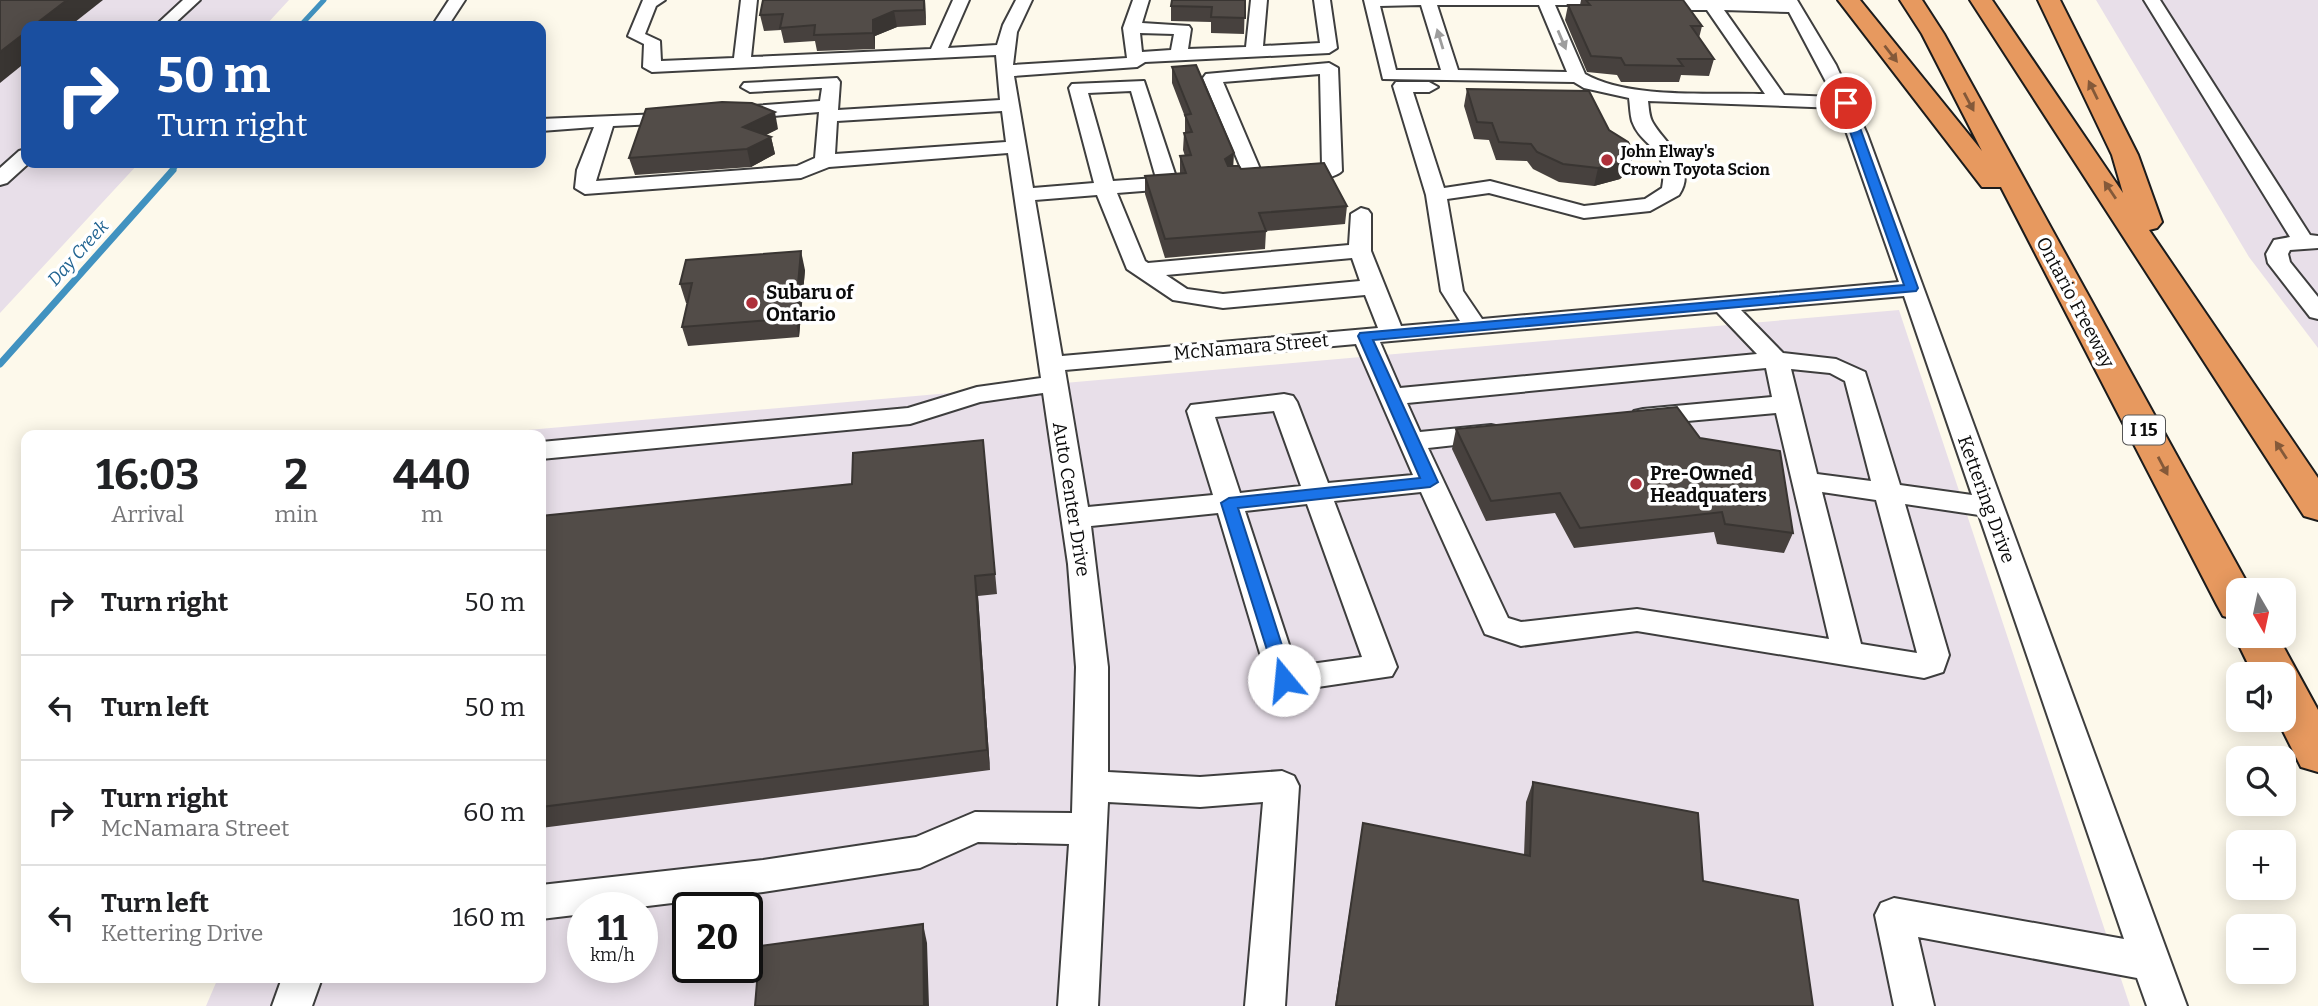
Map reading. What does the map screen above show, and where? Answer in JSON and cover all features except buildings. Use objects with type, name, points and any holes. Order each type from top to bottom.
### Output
[{"type":"highway","points":[[1849,0],[2050,254]]},
{"type":"highway","name":"Ontario Freeway","points":[[1912,0],[1933,34],[2226,583]]},
{"type":"highway","points":[[1981,0],[2318,507]]},
{"type":"highway","points":[[2049,0],[2125,155],[2161,268]]},
{"type":"highway","points":[[2296,712],[2318,753]]},
{"type":"street","points":[[168,21],[191,0]]},
{"type":"street","points":[[443,21],[457,0]]},
{"type":"street","points":[[657,0],[649,3],[636,36],[652,41],[652,67],[1004,50]]},
{"type":"street","points":[[744,63],[742,59],[749,0]]},
{"type":"street","points":[[937,54],[961,0]]},
{"type":"street","name":"Auto Center Drive","points":[[1024,0],[1011,19],[1004,50],[1004,71],[1076,518],[1092,667],[1091,786],[1078,1006]]},
{"type":"street","points":[[1004,71],[1137,62],[1131,45],[1131,28],[1141,0]]},
{"type":"street","points":[[1254,51],[1259,0]]},
{"type":"street","points":[[1135,57],[1329,48],[1322,0]]},
{"type":"street","points":[[1598,0],[1371,1],[1389,75],[1578,77],[1590,84],[1638,95]]},
{"type":"street","points":[[1633,0],[1653,5],[1791,3]]},
{"type":"street","points":[[2152,0],[2301,243],[2277,254],[2279,264],[2318,312]]},
{"type":"street","points":[[1428,1],[1451,76]]},
{"type":"street","points":[[1546,2],[1578,77]]},
{"type":"street","name":"Kettering Drive","points":[[1791,3],[1816,41],[1846,103],[2167,1006]]},
{"type":"street","points":[[1712,5],[1778,100]]},
{"type":"street","points":[[1131,28],[1183,29],[1179,55]]},
{"type":"street","points":[[1329,68],[1332,171],[1245,177],[1212,78],[1329,68]]},
{"type":"street","points":[[750,87],[831,82],[825,161]]},
{"type":"street","points":[[1024,195],[1105,188],[1175,182],[1138,85],[1079,88],[1105,188],[1135,264],[1181,295],[1223,301],[1374,287]]},
{"type":"street","points":[[1476,327],[1452,291],[1436,195],[1402,86],[1846,103]]},
{"type":"street","points":[[1436,195],[1490,187],[1541,203],[1584,212],[1650,205],[1672,191],[1675,174],[1668,152],[1642,122],[1638,95]]},
{"type":"street","points":[[740,113],[1009,105]]},
{"type":"street","points":[[546,125],[703,115]]},
{"type":"street","points":[[606,121],[587,170],[585,188],[801,172],[825,161],[1016,147]]},
{"type":"street","points":[[0,179],[21,160]]},
{"type":"street","points":[[1361,214],[1360,251],[1392,334]]},
{"type":"street","points":[[1144,270],[1360,251]]},
{"type":"street","name":"McNamara Street","points":[[546,451],[910,416],[1052,374],[1365,336],[1912,288]]},
{"type":"street","points":[[1723,305],[1776,360],[1848,654]]},
{"type":"street","points":[[1365,336],[1391,397],[1496,626],[1521,634],[1637,620],[1924,666],[1932,663],[1933,655],[1856,377],[1836,366],[1776,360],[1391,397]]},
{"type":"street","points":[[1284,402],[1381,667],[1284,680],[1229,503],[1200,411],[1284,402]]},
{"type":"street","points":[[1612,421],[1787,404]]},
{"type":"street","points":[[1411,441],[1518,430]]},
{"type":"street","points":[[1806,481],[1990,507]]},
{"type":"street","points":[[1076,518],[1430,482]]},
{"type":"street","points":[[1091,786],[1200,792],[1282,786],[1265,1006]]},
{"type":"street","points":[[546,901],[763,876],[920,852],[975,827],[1089,829]]},
{"type":"street","points":[[1914,1006],[1894,915],[2151,962]]},
{"type":"street","points":[[292,1006],[300,983]]},
{"type":"shaded area","points":[[0,0],[289,0],[270,21],[21,21],[21,168],[134,168],[0,313]]},
{"type":"shaded area","points":[[2096,0],[2318,0],[2318,348],[2249,257]]},
{"type":"shaded area","points":[[1899,310],[2130,1006],[206,1006],[216,983],[546,983],[546,430],[527,430]]},
{"type":"waterway","name":"Day Creek","points":[[305,21],[324,0]]},
{"type":"waterway","name":"Day Creek","points":[[171,171],[174,168]]},
{"type":"waterway","name":"Day Creek","points":[[0,364],[173,170]]},
{"type":"place","name":"John Elway's Crown Toyota Scion","points":[[1607,160]]},
{"type":"place","name":"Subaru of Ontario","points":[[752,303]]},
{"type":"place","name":"Pre-Owned Headquaters","points":[[1636,484]]},
{"type":"route","points":[[1284,680],[1229,503],[1430,482],[1365,336],[1912,288],[1846,103]]}]
